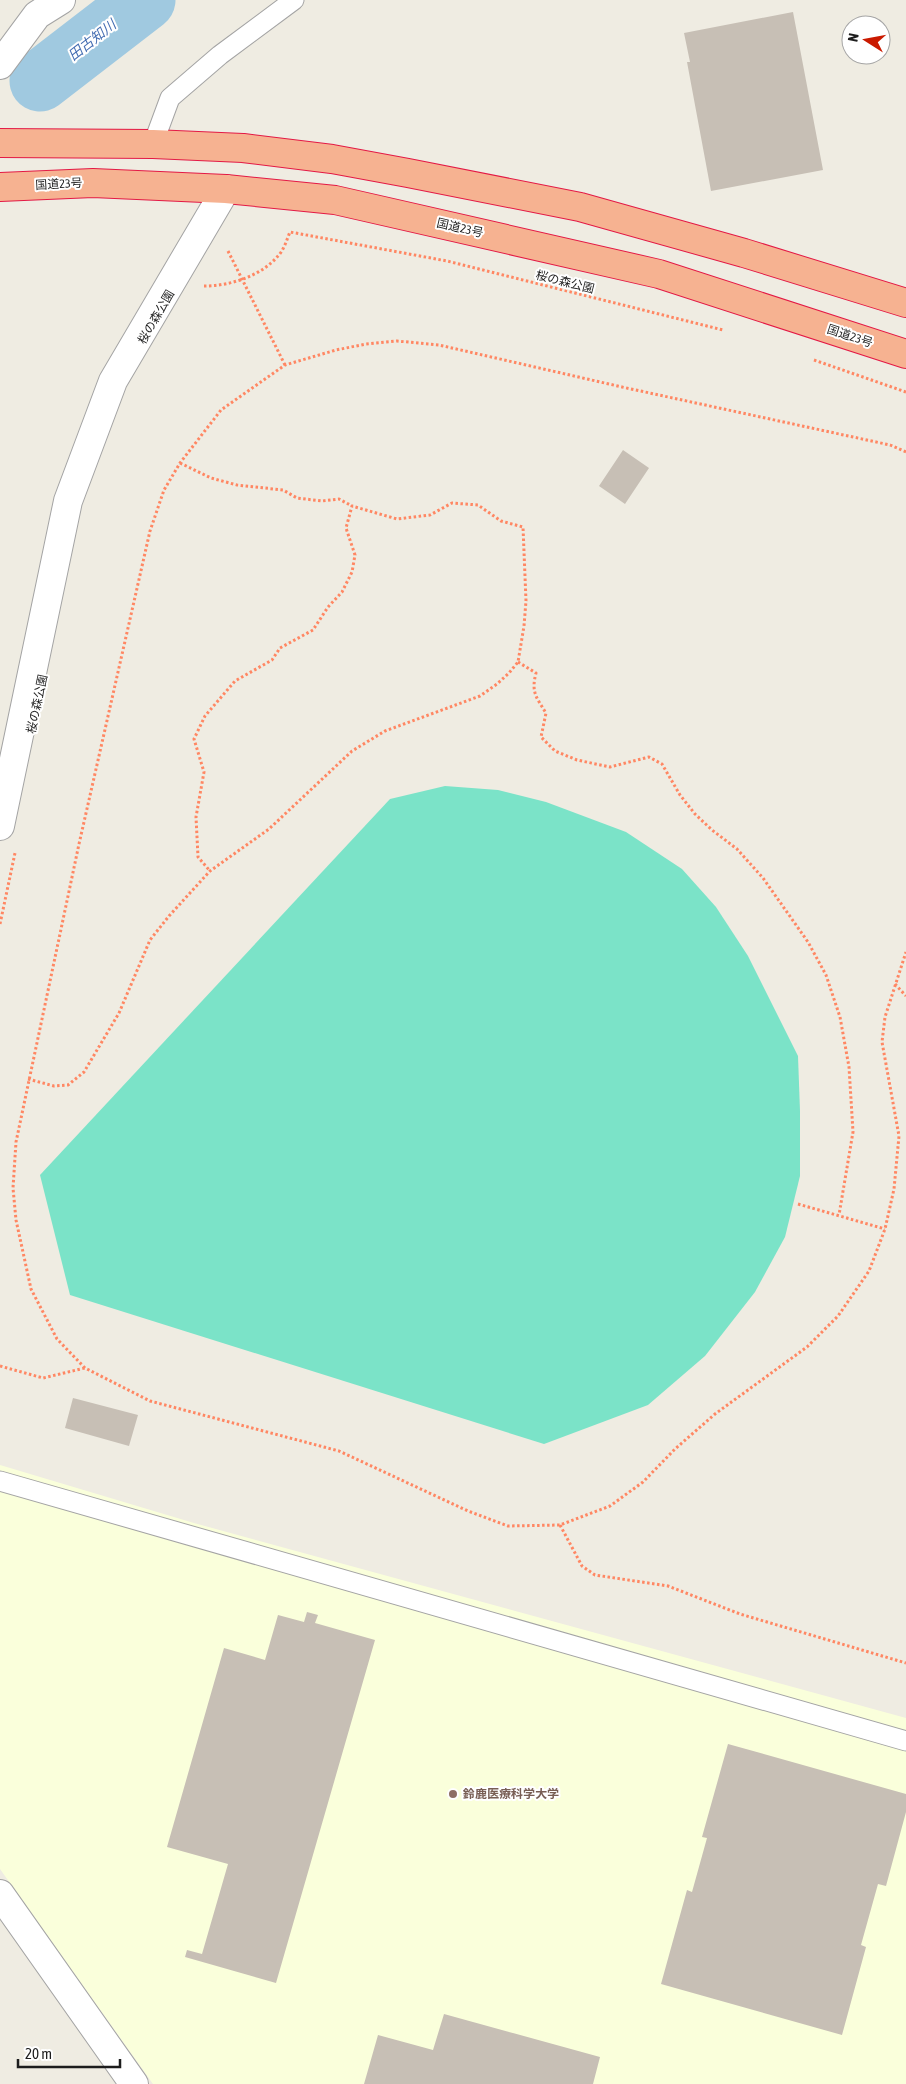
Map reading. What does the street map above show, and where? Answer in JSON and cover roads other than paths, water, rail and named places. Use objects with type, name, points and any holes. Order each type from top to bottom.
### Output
[{"type":"highway","points":[[0,143],[153,144],[243,148],[332,159],[580,207],[744,253],[906,303]]},
{"type":"highway","name":"国道23号","points":[[0,188],[93,183],[226,189],[335,200],[659,274],[906,354]]},
{"type":"street","points":[[0,65],[37,15],[61,0]]},
{"type":"street","points":[[0,826],[68,501],[113,381],[226,189]]},
{"type":"street","points":[[0,1894],[134,2084]]},
{"type":"lane","points":[[153,144],[170,98],[220,55],[294,0]]},
{"type":"lane","points":[[0,1481],[906,1741]]},
{"type":"waterway","name":"田古知川","points":[[40,81],[145,0]]},
{"type":"place","name":"鈴鹿医療科学大学","points":[[453,1794]]}]
